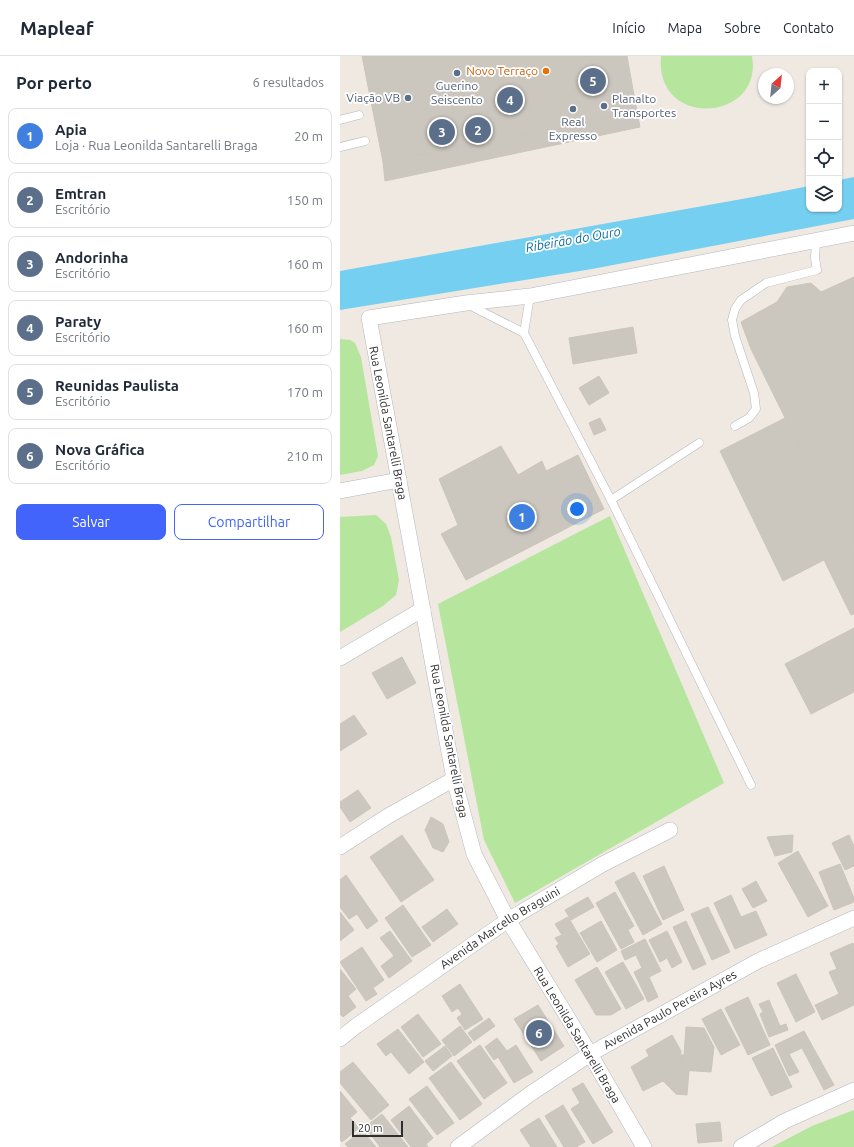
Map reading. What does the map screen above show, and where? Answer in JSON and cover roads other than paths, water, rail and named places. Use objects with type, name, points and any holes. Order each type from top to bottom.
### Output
[{"type":"street","points":[[466,304],[530,296],[854,234]]},
{"type":"street","name":"Rua Leonilda Santarelli Braga","points":[[466,304],[369,318],[424,609],[454,779],[474,854],[508,920],[590,1054],[644,1147]]},
{"type":"street","points":[[340,491],[399,480]]},
{"type":"street","points":[[340,658],[424,609]]},
{"type":"street","points":[[340,847],[388,816],[454,779]]},
{"type":"street","name":"Avenida Marcello Braguini","points":[[340,1039],[356,1026],[508,920],[602,864],[670,830]]},
{"type":"street","name":"Avenida Paulo Pereira Ayres","points":[[458,1147],[530,1094],[590,1054],[758,961],[854,918]]},
{"type":"street","points":[[741,1147],[785,1121],[854,1090]]},
{"type":"lane","points":[[340,120],[359,115]]},
{"type":"lane","points":[[340,147],[365,141]]},
{"type":"lane","points":[[735,426],[749,418],[756,409],[754,393],[735,336],[732,320],[735,309],[741,300],[766,283],[817,270],[815,258],[816,242]]},
{"type":"lane","points":[[524,333],[530,296]]},
{"type":"lane","points":[[466,304],[524,333],[611,500],[751,785]]},
{"type":"lane","points":[[611,500],[699,443]]},
{"type":"water","name":"Ribeirão do Ouro","points":[[854,177],[854,219],[592,269],[340,310],[340,271],[806,187],[806,212],[842,212],[842,179]]},
{"type":"place","name":"Novo Terraço","points":[[546,71]]},
{"type":"place","name":"Guerino Seiscento","points":[[457,73]]},
{"type":"place","name":"Reunidas Paulista","points":[[593,81]]},
{"type":"place","name":"Viação VB","points":[[408,98]]},
{"type":"place","name":"Paraty","points":[[510,100]]},
{"type":"place","name":"Planalto Transportes","points":[[604,106]]},
{"type":"place","name":"Real Expresso","points":[[573,109]]},
{"type":"place","name":"Emtran","points":[[478,130]]},
{"type":"place","name":"Andorinha","points":[[442,132]]},
{"type":"place","name":"Apia","points":[[522,517]]},
{"type":"place","name":"Nova Gráfica","points":[[539,1033]]}]
